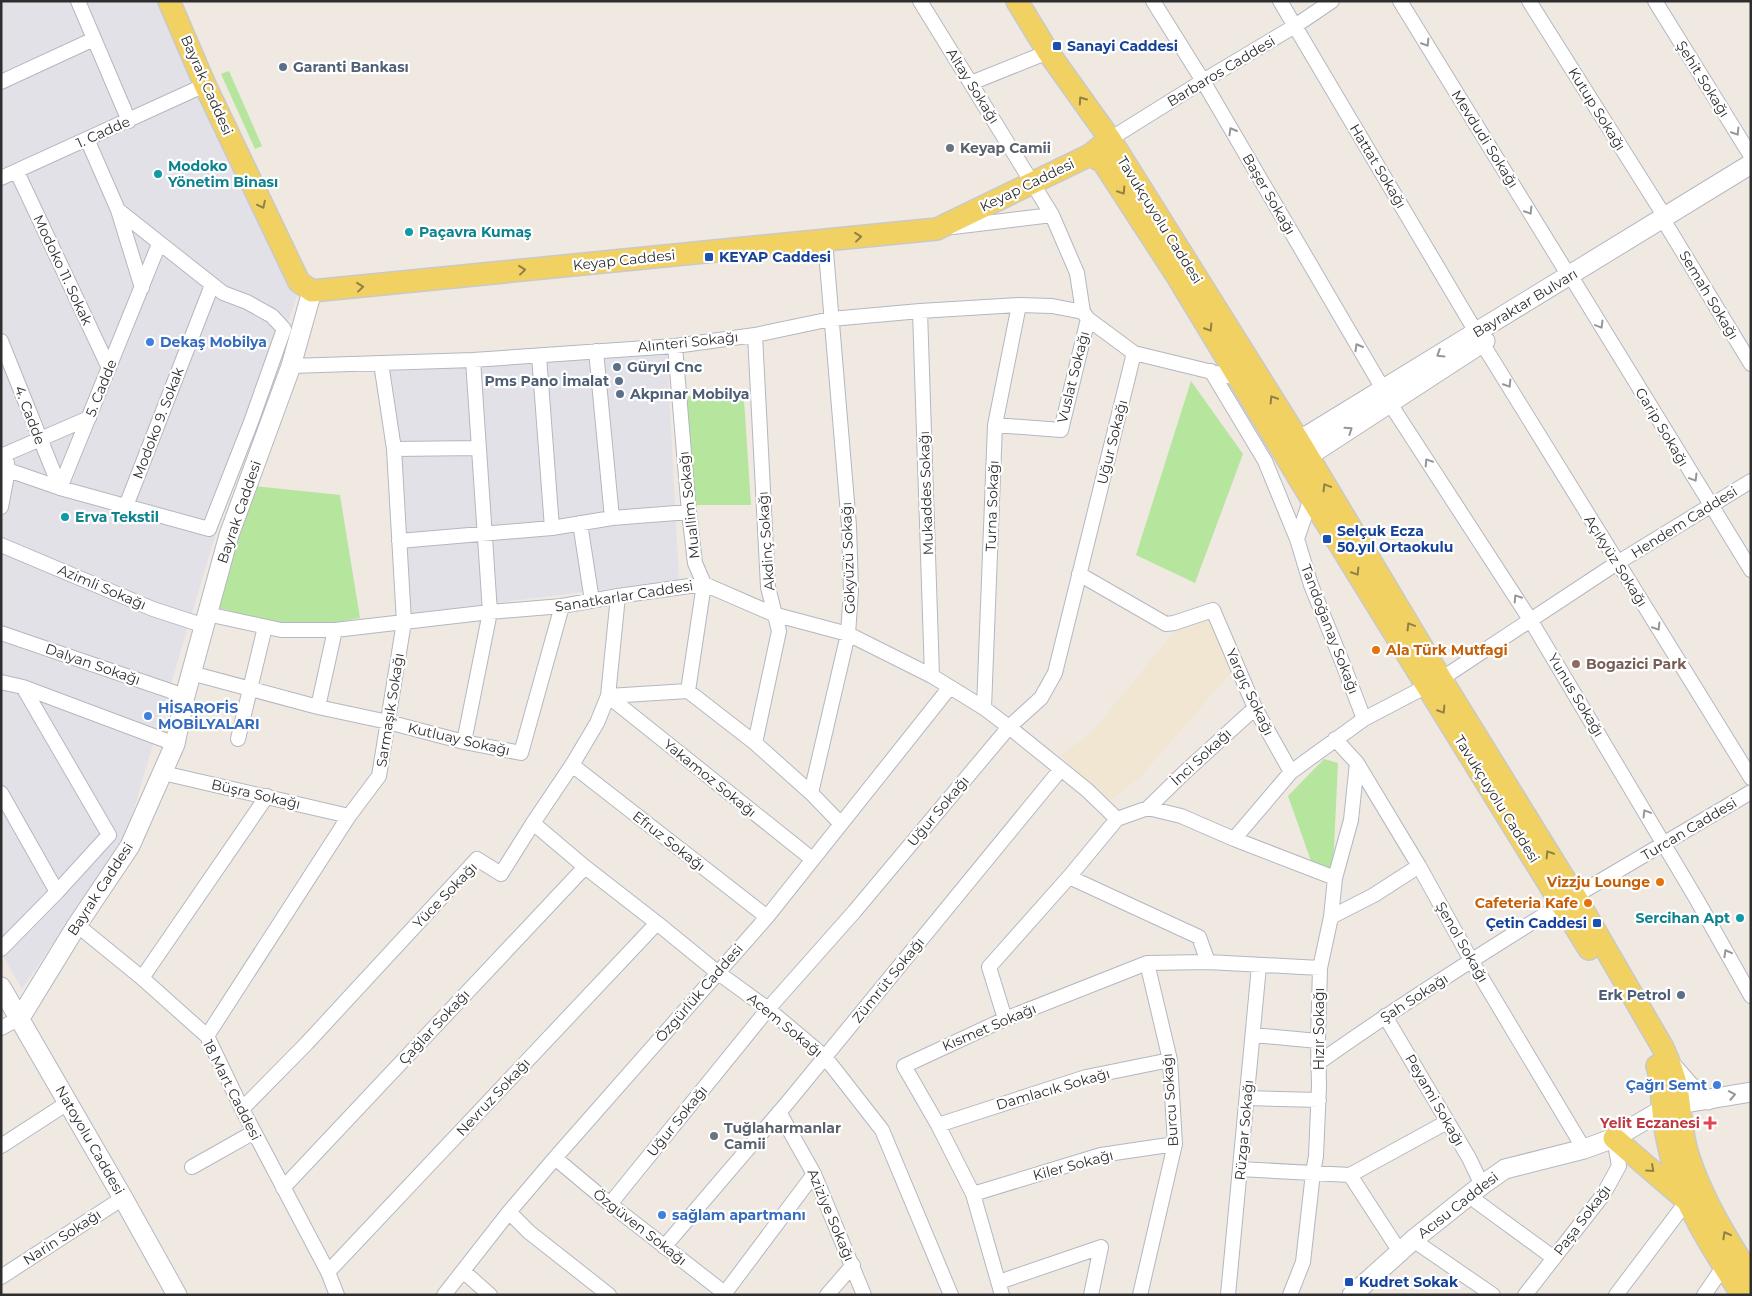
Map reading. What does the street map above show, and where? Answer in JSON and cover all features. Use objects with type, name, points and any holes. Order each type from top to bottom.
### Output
[{"type":"main road","name":"Bayrak Caddesi","points":[[169,1],[205,85],[299,282],[312,291]]},
{"type":"main road","name":"Tavukçuyolu Caddesi","points":[[1017,1],[1048,52],[1110,140],[1295,453],[1569,900],[1656,1062],[1670,1107],[1672,1160],[1687,1201],[1742,1295]]},
{"type":"main road","name":"Keyap Caddesi","points":[[312,291],[937,229],[1090,155],[1110,140]]},
{"type":"main road","name":"Tavukçuyolu Caddesi","points":[[1090,155],[1103,162],[1177,276],[1240,380],[1295,453],[1311,498],[1434,682]]},
{"type":"main road","points":[[1569,900],[1663,1048],[1671,1065],[1677,1089],[1670,1107],[1688,1155],[1704,1196],[1751,1277]]},
{"type":"main road","points":[[1614,1138],[1687,1201]]},
{"type":"street","points":[[78,1],[129,121]]},
{"type":"street","name":"Başer Sokağı","points":[[1153,1],[1203,81],[1386,396]]},
{"type":"street","name":"Hattat Sokağı","points":[[1280,1],[1479,337]]},
{"type":"street","name":"Barbaros Caddesi","points":[[1110,140],[1295,26],[1332,1]]},
{"type":"street","name":"Mevdudi Sokağı","points":[[1400,1],[1572,280]]},
{"type":"street","name":"Kutup Sokağı","points":[[1529,1],[1666,221]]},
{"type":"street","name":"Şehit Sokağı","points":[[1655,1],[1751,156]]},
{"type":"street","name":"Altay Sokağı","points":[[925,3],[1052,216],[1077,273],[1085,315]]},
{"type":"street","points":[[1,82],[94,39]]},
{"type":"street","points":[[971,83],[1048,52]]},
{"type":"street","name":"1. Cadde","points":[[1,178],[205,85]]},
{"type":"street","points":[[87,139],[118,210],[142,288]]},
{"type":"street","name":"Bayraktar Bulvarı","points":[[1295,453],[1666,221],[1751,164]]},
{"type":"street","name":"Modoko 11. Sokak","points":[[17,172],[109,368]]},
{"type":"street","name":"Bayraktar Bulvarı","points":[[1666,221],[1751,175]]},
{"type":"street","points":[[8,470],[60,488],[209,529],[251,422],[284,329],[272,316],[247,302],[223,293],[118,210]]},
{"type":"street","name":"Keyap Caddesi","points":[[937,229],[1052,216]]},
{"type":"street","name":"Semah Sokağı","points":[[1666,221],[1751,364]]},
{"type":"street","name":"Gökyüzü Sokağı","points":[[811,793],[848,634],[851,591],[849,526],[825,240]]},
{"type":"street","name":"5. Cadde","points":[[60,488],[159,244]]},
{"type":"street","name":"Garip Sokağı","points":[[1572,280],[1751,570]]},
{"type":"street","name":"Modoko 9. Sokak","points":[[126,506],[212,285]]},
{"type":"street","name":"Bayrak Caddesi","points":[[20,1018],[77,924],[130,846],[175,744],[185,696],[229,534],[291,366],[312,291]]},
{"type":"street","name":"Alınteri Sokağı","points":[[291,366],[473,360],[675,346],[755,335],[831,319],[920,311],[1019,305],[1052,306],[1085,315]]},
{"type":"street","name":"Turna Sokağı","points":[[984,708],[995,425],[1019,305]]},
{"type":"street","name":"Mukaddes Sokağı","points":[[920,311],[932,676]]},
{"type":"street","points":[[1085,315],[1134,353],[1211,371],[1240,380]]},
{"type":"street","name":"Vuslat Sokağı","points":[[995,425],[1061,430],[1085,315]]},
{"type":"street","name":"Akdinç Sokağı","points":[[755,335],[768,587],[778,630],[755,743]]},
{"type":"street","name":"Açıkyüz Sokağı","points":[[1479,337],[1751,778]]},
{"type":"street","name":"4. Cadde","points":[[1,341],[6,366],[60,488]]},
{"type":"street","name":"Muallim Sokağı","points":[[675,346],[695,563],[704,584]]},
{"type":"street","points":[[596,351],[612,518]]},
{"type":"street","name":"Uğur Sokağı","points":[[610,1204],[768,1009],[854,912],[1009,727],[1041,698],[1052,682],[1134,353]]},
{"type":"street","points":[[539,356],[552,528]]},
{"type":"street","points":[[464,742],[490,612],[473,360]]},
{"type":"street","name":"Sarmaşık Sokağı","points":[[207,1036],[349,816],[379,776],[404,622],[394,449],[381,364]]},
{"type":"street","name":"Tandoğanay Sokağı","points":[[1211,371],[1265,461],[1297,539],[1311,584],[1364,718]]},
{"type":"street","name":"Yunus Sokağı","points":[[1386,396],[1532,621],[1664,844],[1751,996]]},
{"type":"street","points":[[1,507],[8,470],[4,455],[89,418]]},
{"type":"street","points":[[394,449],[478,448]]},
{"type":"street","name":"Hendem Caddesi","points":[[1234,839],[1291,772],[1364,718],[1434,682],[1532,621],[1618,563],[1751,481]]},
{"type":"street","points":[[1297,539],[1311,498]]},
{"type":"street","points":[[399,541],[552,528],[612,518],[689,512]]},
{"type":"street","points":[[580,523],[592,601]]},
{"type":"street","name":"Azimli Sokağı","points":[[1,545],[153,609],[206,620]]},
{"type":"street","name":"Yargıç Sokağı","points":[[1079,574],[1166,624],[1213,610],[1255,708],[1291,772]]},
{"type":"street","points":[[688,691],[704,584]]},
{"type":"street","name":"Sanatkarlar Caddesi","points":[[206,620],[281,630],[335,630],[490,612],[562,606],[704,584],[773,614],[848,634],[932,676],[984,708],[1061,769]]},
{"type":"street","name":"Yüce Sokağı","points":[[242,1109],[312,1037],[477,859],[501,874],[532,823],[572,766],[597,723],[608,696],[618,596]]},
{"type":"street","name":"Kutluay Sokağı","points":[[192,673],[318,707],[388,722],[464,742],[521,753],[562,606]]},
{"type":"street","points":[[238,739],[265,628]]},
{"type":"street","points":[[318,707],[335,630]]},
{"type":"street","name":"Dalyan Sokağı","points":[[1,633],[185,696]]},
{"type":"street","points":[[1,682],[23,687],[175,744]]},
{"type":"street","points":[[1,949],[109,835],[23,687]]},
{"type":"street","name":"Özgürlük Caddesi","points":[[444,1295],[509,1212],[555,1158],[767,917],[950,687]]},
{"type":"street","points":[[608,696],[688,691],[755,743],[811,793],[841,824]]},
{"type":"street","name":"Yakamoz Sokağı","points":[[608,696],[812,859]]},
{"type":"street","name":"İnci Sokağı","points":[[1148,808],[1255,708]]},
{"type":"street","name":"Şenol Sokağı","points":[[1335,739],[1356,763],[1419,866],[1471,960],[1584,1149]]},
{"type":"street","name":"Hızır Sokağı","points":[[1290,1295],[1303,1262],[1316,1156],[1319,1100],[1320,968],[1331,918],[1336,878],[1351,820],[1356,763]]},
{"type":"street","name":"Efruz Sokağı","points":[[572,766],[767,917]]},
{"type":"street","points":[[1061,769],[1117,819]]},
{"type":"street","name":"Zümrüt Sokağı","points":[[664,1247],[825,1057],[1061,769]]},
{"type":"street","name":"Büşra Sokağı","points":[[163,773],[349,816]]},
{"type":"street","name":"Turcan Caddesi","points":[[1569,900],[1751,792]]},
{"type":"street","points":[[1,793],[57,892]]},
{"type":"street","points":[[142,978],[267,796]]},
{"type":"street","points":[[1005,1019],[989,968],[1117,819],[1148,808],[1181,816],[1234,839],[1336,878]]},
{"type":"street","name":"Acem Sokağı","points":[[532,823],[717,972],[768,1009],[825,1057],[882,1130],[951,1295]]},
{"type":"street","points":[[1331,918],[1374,895],[1419,866]]},
{"type":"street","name":"Çağlar Sokağı","points":[[283,1188],[585,867]]},
{"type":"street","points":[[1069,877],[1198,937],[1208,962]]},
{"type":"street","name":"Şah Sokağı","points":[[1318,1063],[1385,1016],[1471,960],[1569,900]]},
{"type":"street","name":"Nevruz Sokağı","points":[[328,1272],[657,923]]},
{"type":"street","name":"18 Mart Caddesi","points":[[77,924],[142,978],[207,1036],[242,1109],[328,1272],[337,1295]]},
{"type":"street","name":"Kısmet Sokağı","points":[[1001,1288],[973,1194],[938,1124],[904,1066],[1005,1019],[1147,963],[1208,962],[1320,968]]},
{"type":"street","name":"Burcu Sokağı","points":[[1140,1295],[1175,1144],[1170,1060],[1147,963]]},
{"type":"street","name":"Rüzgar Sokağı","points":[[1228,1295],[1259,966]]},
{"type":"street","name":"Natoyolu Caddesi","points":[[1,987],[123,1198],[176,1295]]},
{"type":"street","name":"Peyami Sokağı","points":[[1385,1016],[1469,1158],[1476,1190]]},
{"type":"street","points":[[1,1028],[20,1018]]},
{"type":"street","points":[[1253,1035],[1318,1041]]},
{"type":"street","name":"Damlacık Sokağı","points":[[938,1124],[1086,1077],[1170,1060]]},
{"type":"street","points":[[1671,1065],[1693,1090],[1708,1100]]},
{"type":"street","points":[[1670,1107],[1751,1092]]},
{"type":"street","points":[[1247,1098],[1319,1100]]},
{"type":"street","points":[[1,1146],[68,1102]]},
{"type":"street","name":"Acısu Caddesi","points":[[1359,1293],[1406,1246],[1505,1169],[1584,1149],[1614,1138],[1670,1107]]},
{"type":"street","name":"Aziziye Sokağı","points":[[779,1112],[814,1174],[864,1295]]},
{"type":"street","points":[[1240,1169],[1350,1175],[1447,1122]]},
{"type":"street","points":[[192,1167],[254,1132]]},
{"type":"street","name":"Paşa Sokağı","points":[[1525,1295],[1603,1195],[1619,1166],[1614,1138]]},
{"type":"street","name":"Kiler Sokağı","points":[[973,1194],[1102,1155],[1175,1144]]},
{"type":"street","name":"Özgüven Sokağı","points":[[555,1158],[664,1247],[726,1294]]},
{"type":"street","points":[[726,1294],[814,1174]]},
{"type":"street","points":[[1350,1175],[1406,1246],[1492,1295]]},
{"type":"street","points":[[1476,1190],[1554,1258]]},
{"type":"street","name":"Narin Sokağı","points":[[1,1276],[123,1198]]},
{"type":"street","points":[[1616,1295],[1687,1201]]},
{"type":"street","points":[[509,1212],[558,1256],[609,1295]]},
{"type":"street","points":[[1001,1288],[1101,1247],[1091,1295]]},
{"type":"street","points":[[827,1295],[853,1265]]},
{"type":"street","points":[[1704,1295],[1724,1266]]},
{"type":"street","points":[[463,1271],[490,1295]]},
{"type":"shaded area","points":[[1,1],[160,1],[297,296],[211,549],[125,839],[22,989],[1,952]]},
{"type":"shaded area","points":[[667,354],[679,580],[408,614],[382,372]]},
{"type":"shaded area","points":[[1211,619],[1232,671],[1141,776],[1108,802],[1061,756],[1094,730],[1176,630]]},
{"type":"green space","points":[[229,71],[262,146],[255,149],[221,74]]},
{"type":"green space","points":[[1191,381],[1243,454],[1195,583],[1136,555]]},
{"type":"green space","points":[[683,396],[744,400],[751,505],[692,505]]},
{"type":"green space","points":[[253,486],[340,495],[360,618],[300,629],[211,606]]},
{"type":"green space","points":[[1324,759],[1338,763],[1333,869],[1311,861],[1288,796]]},
{"type":"place","name":"Sanayi Caddesi","points":[[1057,46]]},
{"type":"place","name":"Garanti Bankası","points":[[283,67]]},
{"type":"place","name":"Keyap Camii","points":[[950,148]]},
{"type":"place","name":"Modoko Yönetim Binası","points":[[158,174]]},
{"type":"place","name":"Paçavra Kumaş","points":[[409,232]]},
{"type":"place","name":"KEYAP Caddesi","points":[[709,257]]},
{"type":"place","name":"Dekaş Mobilya","points":[[150,342]]},
{"type":"place","name":"Güryıl Cnc","points":[[617,367]]},
{"type":"place","name":"Pms Pano İmalat","points":[[619,381]]},
{"type":"place","name":"Akpınar Mobilya","points":[[620,394]]},
{"type":"place","name":"Erva Tekstil","points":[[65,517]]},
{"type":"place","name":"Selçuk Ecza 50.yıl Ortaokulu","points":[[1327,539]]},
{"type":"place","name":"Ala Türk Mutfagi","points":[[1376,650]]},
{"type":"place","name":"Bogazici Park","points":[[1576,664]]},
{"type":"place","name":"HİSAROFİS MOBİLYALARI","points":[[148,716]]},
{"type":"place","name":"Vizzju Lounge","points":[[1660,882]]},
{"type":"place","name":"Cafeteria Kafe","points":[[1588,903]]},
{"type":"place","name":"Sercihan Apt","points":[[1740,918]]},
{"type":"place","name":"Çetin Caddesi","points":[[1597,923]]},
{"type":"place","name":"Erk Petrol","points":[[1681,995]]},
{"type":"place","name":"Çağrı Semt","points":[[1717,1085]]},
{"type":"place","name":"Yelit Eczanesi","points":[[1710,1123]]},
{"type":"place","name":"Tuğlaharmanlar Camii","points":[[714,1136]]},
{"type":"place","name":"sağlam apartmanı","points":[[662,1215]]},
{"type":"place","name":"Kudret Sokak","points":[[1349,1282]]}]
